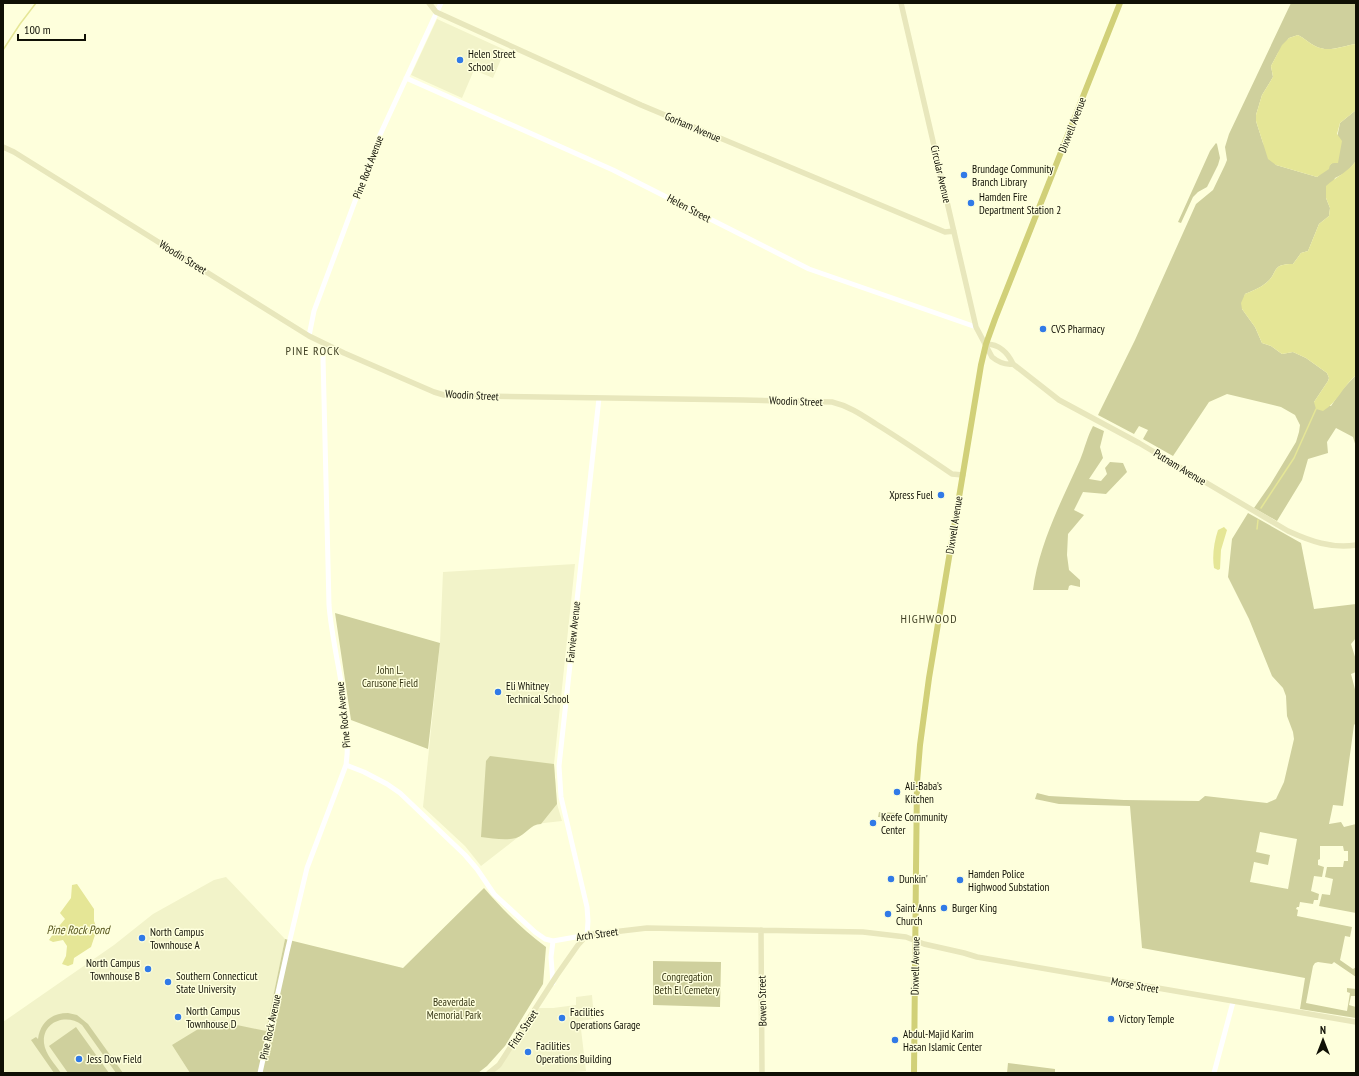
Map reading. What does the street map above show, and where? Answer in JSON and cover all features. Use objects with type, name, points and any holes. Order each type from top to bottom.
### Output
[{"type":"main road","points":[[428,3],[436,12]]},
{"type":"main road","name":"Circular Avenue","points":[[901,3],[976,327],[986,344]]},
{"type":"main road","name":"Dixwell Avenue","points":[[914,1073],[917,782],[920,745],[929,678],[979,372],[986,344],[1120,3]]},
{"type":"main road","name":"Gorham Avenue","points":[[436,12],[641,105],[945,232],[954,231]]},
{"type":"main road","name":"Woodin Street","points":[[3,146],[103,206],[309,336],[434,392],[444,395],[832,402],[848,407],[952,474],[963,475]]},
{"type":"main road","name":"Putnam Avenue","points":[[1013,364],[1003,364],[996,360],[989,353],[986,344],[993,344],[999,347],[1013,364],[1059,400],[1139,444],[1288,531],[1306,539],[1330,545],[1342,546],[1356,544]]},
{"type":"main road","name":"Arch Street","points":[[586,935],[647,928],[761,930],[863,932],[906,937],[915,941]]},
{"type":"main road","name":"Bowen Street","points":[[761,930],[762,1073]]},
{"type":"main road","name":"Fitch Street","points":[[490,1073],[499,1065],[552,983],[586,935]]},
{"type":"main road","name":"Morse Street","points":[[915,941],[990,960],[1356,1022]]},
{"type":"street","name":"Pine Rock Avenue","points":[[309,336],[314,311],[379,137],[441,3]]},
{"type":"street","name":"Helen Street","points":[[406,78],[613,170],[809,269],[976,327]]},
{"type":"street","name":"Pine Rock Avenue","points":[[260,1073],[307,868],[346,765],[348,752],[347,732],[329,605],[323,357],[324,344]]},
{"type":"street","name":"Fairview Avenue","points":[[586,935],[588,921],[587,907],[561,797],[559,766],[599,398]]},
{"type":"street","points":[[346,765],[364,772],[387,784],[400,794],[465,855],[477,869],[494,894],[506,906],[535,932],[545,939],[552,941],[552,983]]},
{"type":"street","name":"Arch Street","points":[[552,941],[586,935]]},
{"type":"street","points":[[1214,1073],[1233,1002]]},
{"type":"shaded area","name":"Helen Street School","points":[[437,19],[505,50],[493,78],[474,70],[462,98],[411,75]]},
{"type":"shaded area","name":"Eli Whitney Technical School","points":[[575,564],[554,764],[557,804],[562,821],[535,824],[481,866],[465,846],[423,807],[440,643],[443,572]]},
{"type":"shaded area","name":"Southern Connecticut State University","points":[[226,877],[285,939],[266,1031],[172,1045],[190,1073],[3,1073],[3,1022],[114,945],[153,914],[214,880]]},
{"type":"shaded area","points":[[592,995],[594,1019],[580,1021],[586,1071],[560,1073],[489,1073],[499,1065],[537,1008],[553,1008],[576,1005],[576,997]]},
{"type":"green space","points":[[1291,3],[1356,3],[1356,44],[1325,49],[1315,46],[1298,35],[1289,38],[1271,66],[1273,77],[1262,95],[1256,115],[1256,121],[1263,143],[1276,165],[1317,177],[1332,163],[1340,123],[1356,110],[1356,161],[1347,172],[1335,178],[1326,198],[1330,208],[1329,216],[1319,224],[1308,251],[1301,253],[1293,264],[1286,264],[1278,267],[1266,283],[1245,294],[1242,309],[1255,327],[1262,343],[1271,346],[1282,354],[1293,352],[1306,358],[1327,373],[1329,378],[1328,381],[1314,402],[1331,406],[1341,391],[1356,375],[1356,447],[1353,437],[1336,428],[1327,442],[1328,453],[1308,459],[1302,480],[1277,521],[1254,508],[1296,442],[1300,425],[1295,415],[1281,407],[1227,394],[1209,402],[1173,456],[1143,439],[1148,430],[1139,426],[1134,434],[1098,415],[1135,340],[1196,204],[1213,190],[1225,165],[1227,160],[1225,147],[1229,134]]},
{"type":"green space","points":[[1216,143],[1220,158],[1218,165],[1207,187],[1193,197],[1181,223],[1178,222],[1210,151]]},
{"type":"green space","points":[[1093,426],[1104,431],[1100,447],[1103,458],[1089,479],[1101,481],[1107,474],[1105,468],[1110,462],[1123,463],[1127,472],[1106,494],[1083,492],[1074,510],[1084,515],[1068,534],[1067,555],[1069,570],[1080,580],[1080,587],[1071,585],[1069,586],[1068,590],[1033,590],[1045,540],[1058,507],[1080,460]]},
{"type":"green space","points":[[1248,513],[1301,543],[1314,609],[1356,604],[1356,638],[1351,644],[1356,660],[1356,672],[1351,674],[1356,693],[1356,723],[1354,725],[1343,806],[1333,805],[1329,824],[1341,822],[1344,827],[1356,824],[1356,913],[1319,906],[1322,894],[1330,895],[1333,879],[1325,877],[1327,867],[1343,867],[1344,861],[1348,861],[1348,851],[1344,851],[1343,846],[1320,846],[1320,859],[1318,860],[1318,865],[1324,867],[1322,877],[1314,876],[1311,891],[1319,894],[1318,900],[1314,900],[1313,904],[1300,902],[1299,907],[1296,909],[1298,910],[1297,916],[1352,927],[1350,937],[1345,936],[1340,960],[1353,969],[1356,967],[1356,977],[1334,962],[1332,964],[1315,963],[1313,966],[1306,1003],[1347,1011],[1350,993],[1347,992],[1347,988],[1356,989],[1356,996],[1351,996],[1349,1005],[1356,1007],[1356,1018],[1300,1009],[1305,978],[1142,948],[1130,806],[1059,804],[1035,799],[1037,793],[1049,796],[1124,800],[1199,801],[1205,796],[1267,803],[1276,799],[1284,782],[1294,739],[1293,732],[1287,716],[1286,696],[1283,688],[1272,676],[1249,619],[1228,577],[1232,539]],"holes":[[[1260,832],[1297,839],[1288,889],[1250,882],[1254,862],[1268,865],[1270,855],[1256,852]]]},
{"type":"green space","name":"John L. Carusone Field","points":[[335,613],[440,643],[428,749],[351,720]]},
{"type":"green space","points":[[490,756],[554,764],[557,804],[541,824],[537,824],[519,837],[503,839],[481,837],[486,761]]},
{"type":"green space","points":[[879,812],[899,813],[898,821],[896,821],[896,818],[878,817]]},
{"type":"green space","name":"Beaverdale Memorial Park","points":[[484,888],[529,934],[546,947],[543,984],[505,1046],[487,1066],[478,1073],[190,1073],[172,1045],[213,1020],[266,1031],[285,939],[403,968]]},
{"type":"green space","name":"Congregation Beth El Cemetery","points":[[653,961],[721,962],[720,1007],[653,1005]]},
{"type":"green space","points":[[62,1013],[77,1015],[88,1024],[123,1073],[116,1073],[82,1025],[76,1021],[63,1020],[51,1024],[44,1035],[46,1051],[61,1073],[54,1073],[31,1040],[36,1037],[38,1039],[41,1028],[47,1020]]},
{"type":"green space","name":"Jess Dow Field","points":[[76,1027],[109,1073],[68,1073],[49,1046]]},
{"type":"green space","points":[[1008,1063],[1055,1069],[1055,1073],[1007,1073]]},
{"type":"water","points":[[1298,35],[1315,46],[1325,49],[1356,44],[1356,110],[1340,123],[1337,134],[1342,141],[1338,163],[1332,164],[1329,169],[1317,177],[1276,165],[1268,159],[1256,121],[1256,115],[1262,95],[1273,77],[1271,66],[1282,45],[1289,38]]},
{"type":"water","points":[[1356,161],[1356,375],[1351,379],[1332,404],[1323,411],[1316,409],[1314,402],[1328,381],[1329,378],[1327,373],[1306,358],[1293,352],[1282,354],[1271,346],[1262,343],[1255,327],[1242,309],[1241,303],[1245,294],[1266,283],[1278,267],[1286,264],[1293,264],[1301,253],[1308,251],[1319,224],[1329,216],[1330,208],[1326,198],[1326,186]]},
{"type":"water","points":[[1224,527],[1227,530],[1221,550],[1220,569],[1218,570],[1214,568],[1213,559],[1215,539],[1218,530]]},
{"type":"water","name":"Pine Rock Pond","points":[[77,884],[94,909],[94,921],[97,929],[91,947],[74,958],[73,964],[68,966],[62,964],[66,956],[67,946],[63,940],[53,942],[49,940],[65,919],[60,913],[71,898],[72,885]]},
{"type":"waterway","points":[[3,50],[36,3]]},
{"type":"waterway","points":[[1261,508],[1294,458],[1316,409]]},
{"type":"waterway","points":[[1257,529],[1258,520]]},
{"type":"place","name":"Helen Street School","points":[[460,60]]},
{"type":"place","name":"Brundage Community Branch Library","points":[[964,175]]},
{"type":"place","name":"Hamden Fire Department Station 2","points":[[971,203]]},
{"type":"place","name":"CVS Pharmacy","points":[[1043,329]]},
{"type":"place","name":"Xpress Fuel","points":[[941,495]]},
{"type":"place","name":"Eli Whitney Technical School","points":[[498,692]]},
{"type":"place","name":"Ali-Baba’s Kitchen","points":[[897,792]]},
{"type":"place","name":"Keefe Community Center","points":[[873,823]]},
{"type":"place","name":"Dunkin'","points":[[891,879]]},
{"type":"place","name":"Hamden Police Highwood Substation","points":[[960,880]]},
{"type":"place","name":"Burger King","points":[[944,908]]},
{"type":"place","name":"Saint Anns Church","points":[[888,914]]},
{"type":"place","name":"North Campus Townhouse A","points":[[142,938]]},
{"type":"place","name":"North Campus Townhouse B","points":[[148,969]]},
{"type":"place","name":"Southern Connecticut State University","points":[[168,982]]},
{"type":"place","name":"North Campus Townhouse D","points":[[178,1017]]},
{"type":"place","name":"Facilities Operations Garage","points":[[562,1018]]},
{"type":"place","name":"Victory Temple","points":[[1111,1019]]},
{"type":"place","name":"Abdul-Majid Karim Hasan Islamic Center","points":[[895,1040]]},
{"type":"place","name":"Facilities Operations Building","points":[[528,1052]]},
{"type":"place","name":"Jess Dow Field","points":[[79,1059]]},
{"type":"district","name":"PINE ROCK","points":[[313,351]]},
{"type":"district","name":"HIGHWOOD","points":[[929,619]]}]
